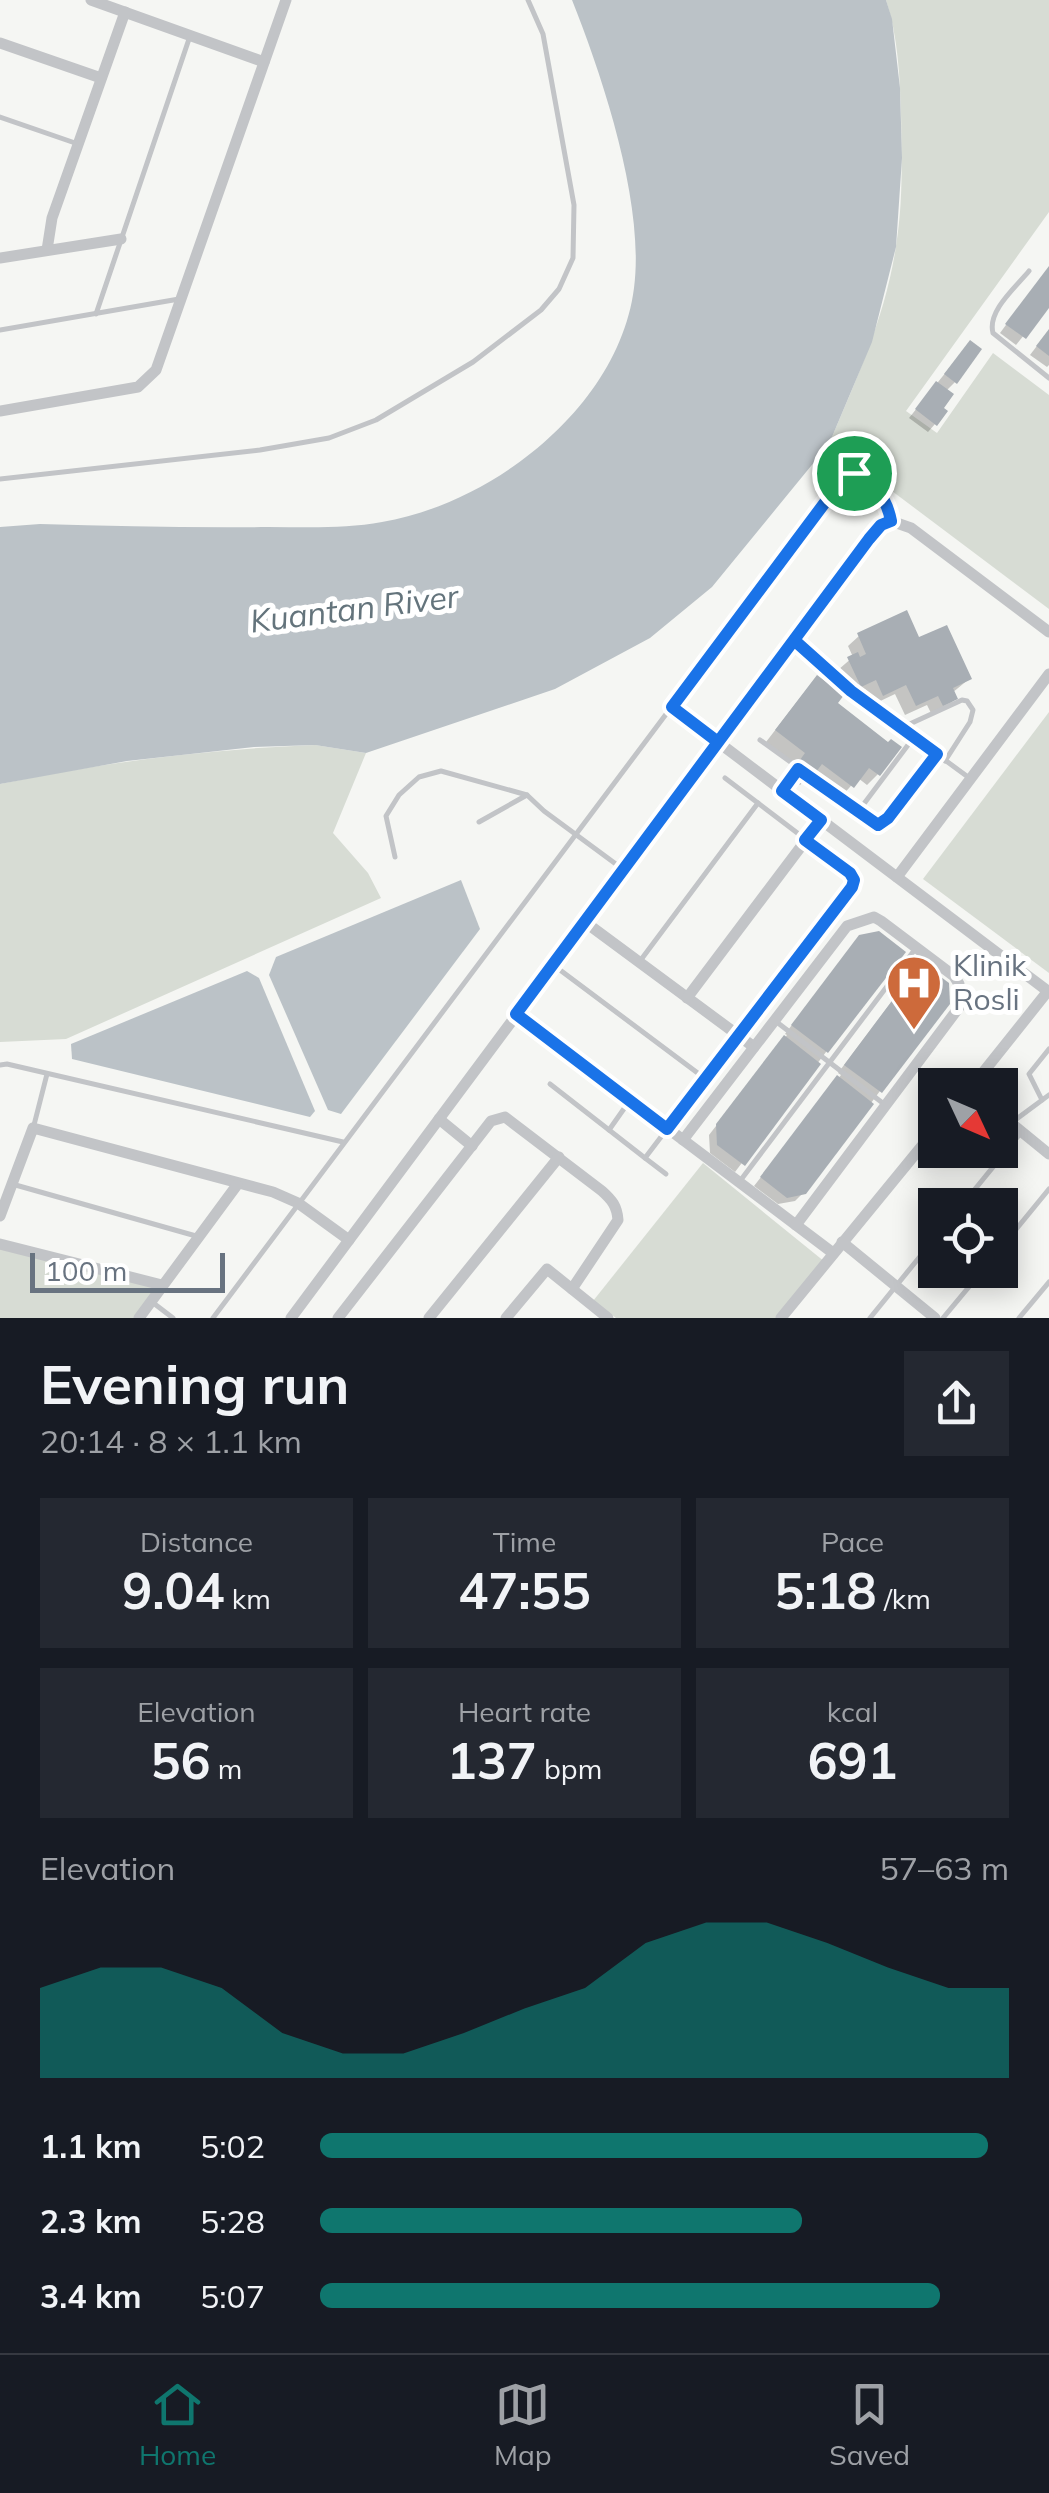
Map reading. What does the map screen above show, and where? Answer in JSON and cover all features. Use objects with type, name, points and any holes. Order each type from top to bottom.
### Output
[{"type":"street","points":[[90,0],[264,62]]},
{"type":"street","points":[[0,411],[138,387],[156,370],[286,0]]},
{"type":"street","points":[[47,250],[52,218],[125,12]]},
{"type":"street","points":[[0,42],[101,78]]},
{"type":"street","points":[[0,258],[121,238]]},
{"type":"street","points":[[291,1318],[881,525],[891,521],[910,528],[1049,632]]},
{"type":"street","points":[[897,876],[1049,674]]},
{"type":"street","points":[[718,742],[1048,991],[986,1068]]},
{"type":"street","points":[[687,998],[821,820]]},
{"type":"street","points":[[667,1129],[852,887]]},
{"type":"street","points":[[683,1140],[847,926],[874,917],[954,976],[959,984],[960,1006],[955,1016],[796,1225]]},
{"type":"street","points":[[585,922],[754,1047]]},
{"type":"street","points":[[516,1014],[833,1254]]},
{"type":"street","points":[[338,1318],[491,1122],[504,1116],[612,1200],[618,1220],[572,1289]]},
{"type":"street","points":[[439,1118],[472,1146]]},
{"type":"street","points":[[1,1209],[33,1128],[273,1192],[298,1204],[349,1240]]},
{"type":"street","points":[[1018,1129],[1049,1154]]},
{"type":"street","points":[[781,1318],[918,1150]]},
{"type":"street","points":[[429,1318],[559,1157]]},
{"type":"street","points":[[139,1318],[237,1185]]},
{"type":"street","points":[[842,1242],[935,1318]]},
{"type":"street","points":[[0,1244],[162,1285]]},
{"type":"street","points":[[506,1318],[547,1269],[598,1315]]},
{"type":"lane","points":[[0,479],[260,450],[329,438],[376,420],[472,362],[540,310],[559,289],[573,258],[574,205],[542,34],[528,0]]},
{"type":"lane","points":[[96,314],[190,36]]},
{"type":"lane","points":[[0,117],[78,144]]},
{"type":"lane","points":[[1029,270],[994,315],[991,326],[993,333],[1049,378]]},
{"type":"lane","points":[[0,330],[184,299]]},
{"type":"lane","points":[[213,1318],[847,473],[854,473],[879,490],[888,503],[891,521]]},
{"type":"lane","points":[[794,640],[851,691],[970,779]]},
{"type":"lane","points":[[902,728],[962,700],[968,702],[972,710],[970,722],[945,760]]},
{"type":"lane","points":[[672,707],[718,742]]},
{"type":"lane","points":[[856,813],[914,737]]},
{"type":"lane","points":[[760,740],[872,824],[884,823],[937,754]]},
{"type":"lane","points":[[782,791],[798,769]]},
{"type":"lane","points":[[396,857],[386,816],[419,777],[441,772],[528,795],[624,870]]},
{"type":"lane","points":[[725,778],[850,873],[852,887]]},
{"type":"lane","points":[[479,822],[528,795]]},
{"type":"lane","points":[[639,962],[758,804]]},
{"type":"lane","points":[[740,1182],[916,948]]},
{"type":"lane","points":[[553,964],[706,1079]]},
{"type":"lane","points":[[774,1020],[887,1106]]},
{"type":"lane","points":[[1042,1100],[1029,1074],[1049,1048]]},
{"type":"lane","points":[[0,1066],[7,1064],[344,1142]]},
{"type":"lane","points":[[33,1128],[47,1074]]},
{"type":"lane","points":[[550,1084],[666,1174]]},
{"type":"lane","points":[[1018,1125],[1049,1095]]},
{"type":"lane","points":[[609,1130],[630,1100]]},
{"type":"lane","points":[[646,1158],[667,1129]]},
{"type":"lane","points":[[11,1184],[196,1236]]},
{"type":"lane","points":[[1018,1227],[1049,1189]]},
{"type":"lane","points":[[870,1318],[918,1259]]},
{"type":"lane","points":[[1019,1318],[1049,1282]]},
{"type":"lane","points":[[944,1318],[968,1288]]},
{"type":"lane","points":[[152,1301],[174,1318]]},
{"type":"shaded area","points":[[886,0],[1049,0],[1049,212],[906,411],[937,433],[993,353],[1049,395],[1049,609],[864,470],[847,466],[829,444],[878,322],[898,230],[902,164],[900,86],[896,42]]},
{"type":"shaded area","points":[[1049,712],[1049,973],[923,879]]},
{"type":"shaded area","points":[[315,745],[366,753],[333,833],[368,873],[381,898],[66,1039],[0,1042],[0,784],[157,758]]},
{"type":"shaded area","points":[[703,1163],[825,1262],[779,1318],[616,1318],[593,1301]]},
{"type":"shaded area","points":[[0,1245],[159,1288],[135,1318],[0,1318]]},
{"type":"water","name":"Kuantan River","points":[[572,0],[886,0],[900,88],[902,158],[896,247],[872,342],[829,444],[712,587],[650,638],[555,689],[366,753],[315,745],[254,747],[127,761],[0,784],[0,527],[40,524],[325,527],[382,522],[467,494],[507,471],[577,409],[604,372],[623,331],[634,288],[633,219],[619,142]]},
{"type":"water","points":[[461,880],[480,929],[341,1114],[328,1110],[269,975],[276,957]]},
{"type":"water","points":[[247,971],[259,978],[315,1111],[310,1117],[72,1059],[71,1044]]},
{"type":"building","points":[[1049,266],[1049,308],[1026,339],[1005,324]]},
{"type":"building","points":[[1049,329],[1049,356],[1036,346]]},
{"type":"building","points":[[970,340],[982,349],[957,384],[944,374]]},
{"type":"building","points":[[936,381],[954,394],[937,426],[915,409]]},
{"type":"building","points":[[907,610],[919,637],[947,625],[972,679],[953,688],[958,699],[943,706],[938,696],[916,706],[906,685],[883,696],[876,680],[861,687],[847,657],[858,652],[860,657],[866,654],[857,633]]},
{"type":"building","points":[[817,675],[844,695],[838,703],[888,742],[891,739],[902,747],[880,776],[869,768],[854,788],[822,764],[813,776],[797,764],[805,753],[775,730]]},
{"type":"building","points":[[879,931],[906,952],[828,1053],[791,1025],[859,935]]},
{"type":"building","points":[[921,962],[949,983],[950,1004],[882,1093],[844,1065]]},
{"type":"building","points":[[784,1035],[821,1064],[745,1166],[717,1145],[716,1124]]},
{"type":"building","points":[[837,1075],[874,1104],[806,1194],[787,1198],[760,1177]]},
{"type":"place","name":"Klinik Rosli","points":[[914,1032]]},
{"type":"route","points":[[854,473],[847,473],[672,707],[718,742],[794,640],[851,691],[937,754],[884,823],[878,825],[798,769],[782,791],[821,820],[805,840],[850,873],[852,887],[667,1129],[516,1014],[671,806],[718,742],[869,539],[881,525],[891,521],[888,503],[879,490],[854,473]]}]
